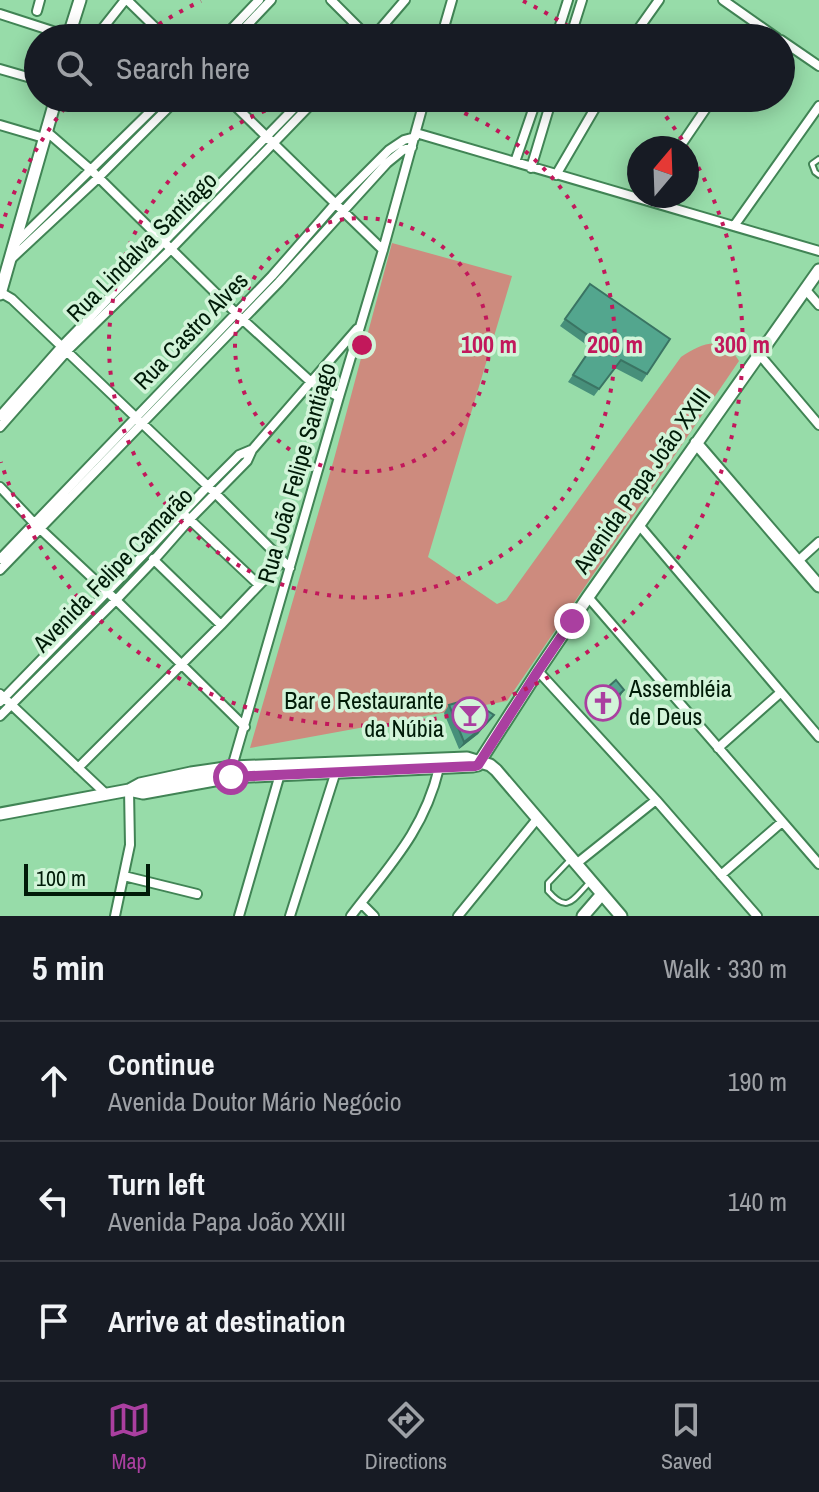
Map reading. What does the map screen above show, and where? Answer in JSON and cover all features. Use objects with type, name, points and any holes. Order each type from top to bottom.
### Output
[{"type":"main road","points":[[72,24],[80,0]]},
{"type":"main road","points":[[2,295],[52,112]]},
{"type":"main road","name":"Avenida Papa João XXIII","points":[[480,761],[588,597],[819,270]]},
{"type":"main road","points":[[696,443],[819,586]]},
{"type":"main road","points":[[129,790],[143,793],[231,777],[338,768],[467,758],[480,761],[496,770],[621,916]]},
{"type":"main road","points":[[0,814],[232,767],[439,768],[475,766],[480,761]]},
{"type":"main road","points":[[583,916],[602,894]]},
{"type":"street","points":[[37,11],[40,0]]},
{"type":"street","points":[[106,24],[126,0],[151,24]]},
{"type":"street","points":[[236,24],[259,0]]},
{"type":"street","points":[[248,24],[271,0]]},
{"type":"street","points":[[331,0],[355,24]]},
{"type":"street","points":[[384,24],[405,0]]},
{"type":"street","points":[[445,24],[452,0]]},
{"type":"street","points":[[560,24],[568,0]]},
{"type":"street","points":[[575,24],[582,0]]},
{"type":"street","points":[[642,24],[659,0]]},
{"type":"street","points":[[723,0],[757,24]]},
{"type":"street","points":[[0,14],[30,24]]},
{"type":"street","points":[[795,50],[819,66]]},
{"type":"street","points":[[0,69],[24,76]]},
{"type":"street","points":[[734,226],[819,106]]},
{"type":"street","points":[[10,260],[151,112]]},
{"type":"street","points":[[14,246],[163,112]]},
{"type":"street","points":[[242,112],[383,250]]},
{"type":"street","name":"Rua Lindalva Santiago","points":[[0,416],[168,246],[292,112]]},
{"type":"street","name":"Rua Lindalva Santiago","points":[[270,139],[301,112]]},
{"type":"street","name":"Rua João Felipe Santiago","points":[[232,767],[421,112]]},
{"type":"street","points":[[515,162],[532,112]]},
{"type":"street","points":[[531,168],[548,112]]},
{"type":"street","points":[[556,175],[593,112]]},
{"type":"street","points":[[687,136],[703,112]]},
{"type":"street","points":[[0,125],[45,134],[94,174],[311,382],[339,397]]},
{"type":"street","points":[[415,135],[627,193]]},
{"type":"street","name":"Rua Castro Alves","points":[[0,570],[104,456],[276,279],[389,150],[415,135]]},
{"type":"street","name":"Rua Castro Alves","points":[[338,208],[395,155],[412,147]]},
{"type":"street","points":[[677,208],[819,251]]},
{"type":"street","points":[[805,289],[819,305]]},
{"type":"street","points":[[2,295],[64,349],[212,489],[290,568]]},
{"type":"street","name":"Avenida Felipe Camarão","points":[[0,716],[4,700],[107,591],[212,489],[247,461],[252,450],[360,326]]},
{"type":"street","name":"Rua Lindalva Santiago","points":[[0,427],[64,349]]},
{"type":"street","points":[[759,354],[819,425]]},
{"type":"street","points":[[0,487],[245,727]]},
{"type":"street","points":[[186,516],[259,585]]},
{"type":"street","name":"Avenida Felipe Camarão","points":[[4,700],[116,600],[154,560],[186,516]]},
{"type":"street","points":[[639,525],[819,737]]},
{"type":"street","name":"Rua Castro Alves","points":[[0,559],[38,526]]},
{"type":"street","points":[[797,562],[819,542]]},
{"type":"street","points":[[146,552],[221,625]]},
{"type":"street","name":"Rua João Felipe Santiago","points":[[78,768],[282,561]]},
{"type":"street","points":[[588,597],[819,864]]},
{"type":"street","points":[[538,671],[757,916]]},
{"type":"street","points":[[718,748],[780,693]]},
{"type":"street","points":[[4,700],[106,794]]},
{"type":"street","points":[[290,916],[338,768]]},
{"type":"street","points":[[351,916],[406,846],[420,821],[439,768]]},
{"type":"street","points":[[239,916],[280,774]]},
{"type":"street","points":[[115,916],[128,860],[131,831],[129,790]]},
{"type":"street","points":[[573,862],[656,800]]},
{"type":"street","points":[[458,916],[537,819]]},
{"type":"street","points":[[721,875],[782,822]]},
{"type":"street","points":[[124,876],[197,894]]},
{"type":"street","points":[[361,903],[374,916]]},
{"type":"lane","points":[[819,159],[812,164],[819,175]]},
{"type":"lane","points":[[573,862],[550,880],[548,891],[558,902],[566,904],[591,882]]},
{"type":"shaded area","points":[[392,243],[512,276],[428,557],[497,604],[506,600],[681,357],[704,345],[719,344],[739,361],[507,701],[250,748],[334,459]]},
{"type":"building","points":[[590,284],[670,339],[647,374],[621,360],[599,389],[573,375],[596,341],[565,319]]},
{"type":"building","points":[[616,680],[624,690],[601,711],[592,701]]},
{"type":"building","points":[[469,699],[494,715],[464,742],[449,705]]},
{"type":"place","name":"Assembléia de Deus","points":[[603,703]]},
{"type":"place","name":"Bar e Restaurante da Núbia","points":[[470,715]]},
{"type":"route","points":[[231,777],[478,765],[572,621]]}]
